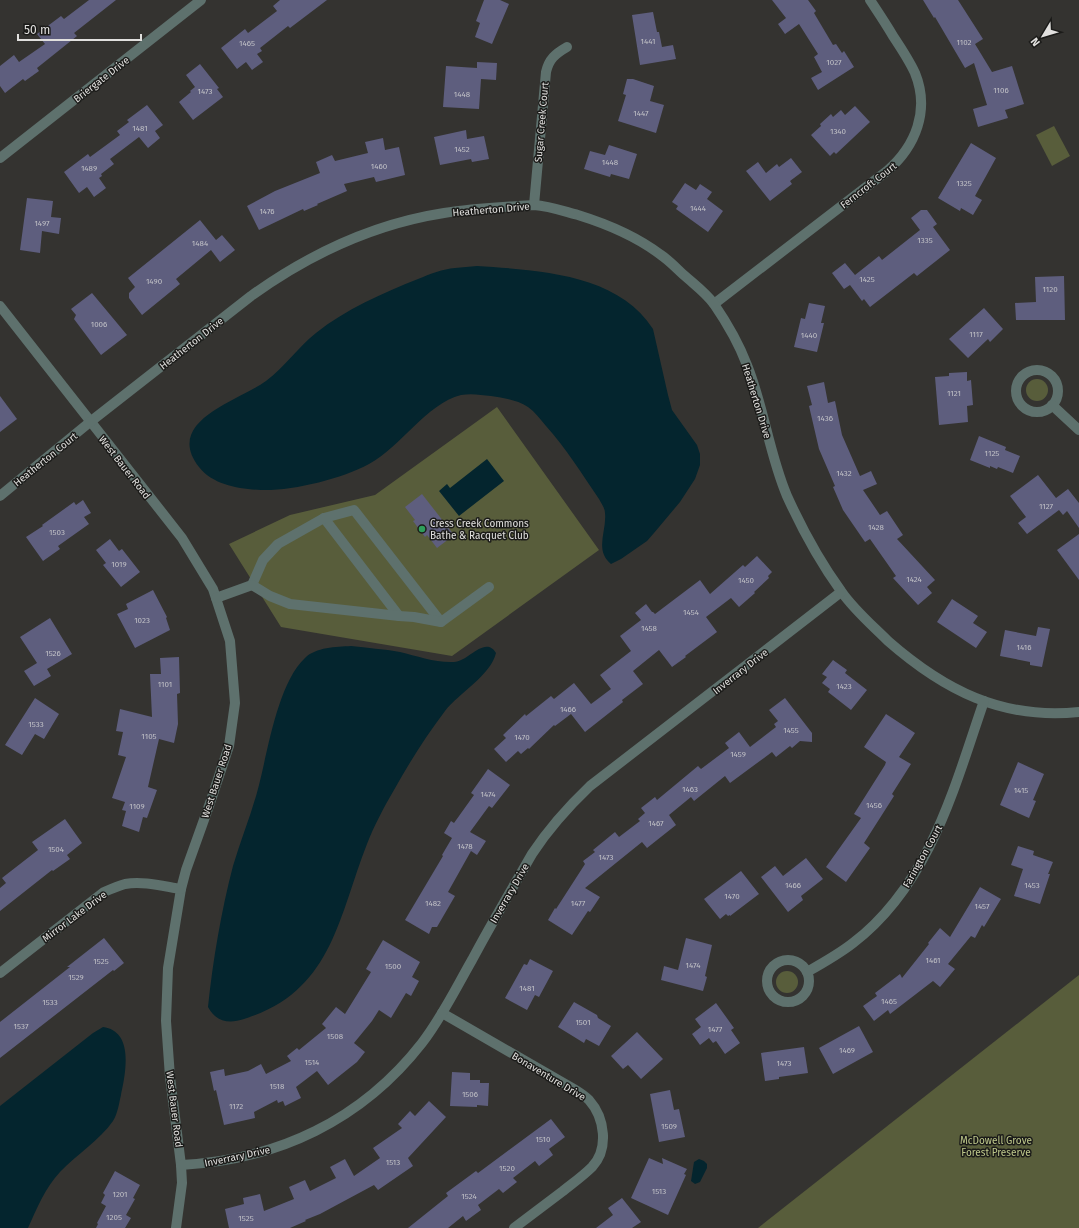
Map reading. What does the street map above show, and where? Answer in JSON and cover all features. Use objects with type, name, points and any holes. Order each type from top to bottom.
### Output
[{"type":"street","name":"Briergate Drive","points":[[0,158],[201,0]]},
{"type":"street","name":"Ferncroft Court","points":[[714,304],[887,171],[898,161],[910,145],[918,128],[921,109],[920,89],[915,73],[906,55],[870,0]]},
{"type":"street","name":"Sugar Creek Court","points":[[534,205],[546,72],[548,63],[553,57],[567,47]]},
{"type":"street","name":"Heatherton Drive","points":[[90,422],[251,296],[273,280],[315,256],[350,240],[415,218],[445,212],[534,205],[547,206],[600,222],[628,233],[661,254],[700,289],[714,304],[747,365],[755,388],[774,461],[794,510],[818,555],[842,592],[863,617],[910,660],[957,690],[984,701],[1027,711],[1065,713],[1079,712]]},
{"type":"street","name":"West Bauer Road","points":[[0,306],[182,538],[213,589],[230,641],[235,703],[229,746],[186,870],[181,889],[168,968],[166,1021],[170,1077],[182,1183],[176,1228]]},
{"type":"street","points":[[1042,370],[1054,378],[1057,384],[1058,392],[1052,405],[1041,411],[1035,411],[1023,406],[1017,394],[1017,388],[1022,376],[1028,372],[1042,370]]},
{"type":"street","points":[[1052,405],[1079,430]]},
{"type":"street","name":"Heatherton Court","points":[[0,496],[90,422]]},
{"type":"street","points":[[216,598],[252,584],[264,560],[278,544],[324,518],[354,510],[441,622]]},
{"type":"street","points":[[324,518],[399,616]]},
{"type":"street","points":[[252,584],[270,596],[290,604],[414,617],[441,622],[489,587]]},
{"type":"street","name":"Inverrary Drive","points":[[181,1165],[206,1163],[248,1156],[269,1150],[310,1134],[338,1119],[365,1101],[395,1074],[422,1043],[442,1013],[532,854],[546,832],[568,807],[596,781],[842,592]]},
{"type":"street","name":"Farington Court","points":[[807,972],[854,943],[879,919],[901,894],[914,875],[930,847],[946,813],[984,701]]},
{"type":"street","name":"Mirror Lake Drive","points":[[0,973],[104,892],[123,885],[134,883],[181,889]]},
{"type":"street","points":[[789,960],[802,966],[807,972],[809,979],[806,993],[794,1001],[787,1002],[779,1000],[773,996],[769,990],[767,983],[768,976],[770,969],[775,964],[789,960]]},
{"type":"street","name":"Bonaventure Drive","points":[[442,1013],[579,1092],[588,1099],[595,1108],[603,1128],[603,1143],[598,1158],[592,1167],[580,1178],[514,1228]]},
{"type":"green space","points":[[1054,126],[1070,156],[1052,166],[1036,135]]},
{"type":"green space","points":[[1037,379],[1045,382],[1048,390],[1045,398],[1037,401],[1029,398],[1026,390],[1029,382]]},
{"type":"green space","name":"Cress Creek Commons Bathe & Racquet Club","points":[[497,407],[599,550],[452,656],[281,627],[229,544],[290,515],[375,495]]},
{"type":"green space","points":[[787,971],[795,974],[798,982],[795,990],[787,993],[779,990],[776,982],[779,974]]},
{"type":"green space","name":"McDowell Grove Forest Preserve","points":[[1079,975],[1079,1228],[758,1228]]},
{"type":"water","points":[[477,266],[549,273],[574,278],[597,286],[619,296],[638,310],[653,329],[672,410],[697,445],[700,454],[700,465],[695,479],[680,502],[647,541],[611,564],[603,553],[602,546],[605,520],[604,509],[574,461],[531,409],[515,401],[496,397],[469,394],[461,395],[448,400],[425,416],[381,457],[345,475],[316,483],[274,490],[244,489],[219,482],[199,467],[190,451],[190,437],[197,425],[209,414],[223,405],[266,381],[279,370],[303,344],[328,324],[365,302],[427,275],[450,269]]},
{"type":"water","points":[[487,459],[504,481],[459,516],[439,491],[447,484],[450,488]]},
{"type":"water","points":[[351,646],[400,652],[447,662],[459,661],[482,648],[487,647],[492,648],[496,653],[488,669],[445,711],[424,740],[400,780],[373,830],[339,925],[328,949],[314,971],[296,991],[273,1007],[238,1021],[219,1019],[208,1007],[218,936],[233,866],[259,785],[270,736],[281,700],[296,669],[310,654],[326,648]]},
{"type":"water","points":[[103,1027],[113,1030],[120,1036],[124,1044],[126,1054],[125,1076],[115,1118],[108,1128],[95,1141],[66,1166],[55,1178],[42,1198],[28,1228],[0,1228],[0,1106],[93,1033]]},
{"type":"water","points":[[699,1159],[707,1164],[707,1168],[700,1182],[695,1184],[691,1181],[694,1162]]},
{"type":"building","points":[[89,0],[116,0],[74,33],[77,36],[37,68],[39,71],[25,81],[23,79],[5,93],[0,86],[0,66],[14,55],[19,62],[45,44],[37,34],[61,16],[64,19]]},
{"type":"building","points":[[280,0],[327,0],[290,28],[288,26],[260,48],[262,51],[257,54],[263,62],[252,70],[246,62],[237,69],[221,48],[245,29],[248,33],[277,11],[273,6]]},
{"type":"building","points":[[484,0],[500,0],[509,4],[492,44],[475,37],[480,23],[476,21]]},
{"type":"building","points":[[772,0],[808,0],[816,11],[814,13],[833,45],[836,44],[842,53],[844,51],[854,67],[818,90],[811,78],[822,72],[814,57],[818,54],[799,24],[785,34],[778,24],[786,18]]},
{"type":"building","points":[[923,0],[958,0],[983,39],[975,44],[992,72],[1012,66],[1024,104],[1005,110],[1008,118],[978,127],[973,109],[987,105],[974,63],[965,68],[935,17],[934,18]]},
{"type":"building","points":[[653,12],[662,47],[673,45],[676,59],[640,65],[632,15]]},
{"type":"building","points":[[477,62],[497,63],[496,80],[481,79],[479,109],[443,107],[446,66],[477,68]]},
{"type":"building","points":[[200,64],[219,88],[217,89],[223,97],[193,120],[179,102],[195,87],[186,75]]},
{"type":"building","points":[[627,79],[633,79],[654,86],[650,101],[664,105],[656,133],[618,121],[626,95],[623,94]]},
{"type":"building","points":[[147,105],[163,125],[155,131],[160,138],[148,148],[139,137],[110,159],[114,164],[101,174],[102,176],[99,178],[106,188],[94,197],[87,187],[79,193],[64,172],[88,154],[90,157],[120,135],[117,131],[129,122],[127,120]]},
{"type":"building","points":[[855,106],[870,122],[836,154],[834,152],[830,156],[811,135],[831,114],[833,117],[841,110],[845,115]]},
{"type":"building","points":[[466,130],[467,139],[484,136],[489,159],[472,162],[471,159],[440,165],[434,137]]},
{"type":"building","points":[[383,138],[385,150],[399,147],[405,175],[376,182],[374,177],[344,184],[347,191],[304,211],[303,209],[259,230],[247,206],[275,191],[320,173],[316,162],[332,155],[335,161],[368,153],[365,142]]},
{"type":"building","points":[[971,143],[996,158],[975,196],[982,200],[973,215],[961,208],[960,211],[938,198]]},
{"type":"building","points":[[609,145],[637,154],[629,179],[611,174],[610,177],[584,169],[590,151],[605,155]]},
{"type":"building","points":[[791,158],[802,172],[790,181],[792,184],[770,201],[746,171],[758,162],[766,173],[777,164],[779,167]]},
{"type":"building","points":[[685,183],[696,190],[700,184],[712,192],[707,199],[723,211],[708,232],[676,209],[678,206],[672,202]]},
{"type":"building","points":[[27,198],[53,201],[51,217],[61,218],[59,234],[42,231],[40,253],[20,250]]},
{"type":"building","points":[[921,210],[927,210],[937,224],[933,227],[950,250],[917,276],[914,273],[870,307],[864,299],[862,301],[850,285],[844,289],[832,273],[845,263],[855,275],[879,256],[882,260],[920,230],[911,218]]},
{"type":"building","points":[[200,220],[216,240],[222,235],[235,250],[220,262],[211,250],[176,279],[180,284],[142,315],[129,298],[129,293],[135,287],[128,278]]},
{"type":"building","points":[[1064,276],[1065,320],[1016,320],[1015,303],[1036,302],[1035,277]]},
{"type":"building","points":[[92,293],[127,335],[101,355],[74,319],[76,315],[71,309]]},
{"type":"building","points":[[809,303],[825,306],[821,323],[824,323],[817,352],[794,347],[801,318],[805,319]]},
{"type":"building","points":[[984,308],[1003,329],[990,342],[988,339],[968,358],[949,339]]},
{"type":"building","points":[[967,372],[967,381],[971,380],[973,405],[967,406],[968,422],[939,425],[935,377],[949,376],[949,373]]},
{"type":"building","points":[[824,382],[828,403],[835,401],[842,435],[860,476],[871,471],[877,484],[863,490],[880,515],[887,511],[903,535],[897,539],[935,580],[927,587],[932,593],[918,605],[893,578],[896,576],[870,539],[865,542],[843,510],[833,487],[835,486],[819,449],[809,406],[812,405],[807,386]]},
{"type":"building","points":[[0,396],[17,419],[0,432]]},
{"type":"building","points":[[979,436],[1006,447],[1005,450],[1020,456],[1013,473],[998,467],[997,469],[990,466],[990,468],[970,460]]},
{"type":"building","points":[[1038,475],[1056,498],[1068,489],[1079,503],[1079,528],[1067,511],[1063,515],[1059,510],[1027,534],[1018,523],[1026,517],[1010,496]]},
{"type":"building","points":[[422,494],[454,535],[437,548],[427,535],[425,537],[405,507]]},
{"type":"building","points":[[83,500],[91,513],[84,517],[89,524],[58,546],[60,549],[43,561],[26,537],[74,502],[76,505]]},
{"type":"building","points":[[1079,534],[1079,580],[1057,550]]},
{"type":"building","points":[[110,539],[119,551],[122,549],[140,572],[121,587],[103,565],[106,563],[96,550]]},
{"type":"building","points":[[757,556],[772,572],[768,576],[769,578],[739,607],[731,598],[706,617],[717,632],[672,667],[659,650],[633,671],[643,684],[585,732],[571,714],[555,726],[554,725],[529,749],[528,748],[521,754],[518,751],[506,762],[494,749],[506,738],[503,735],[525,714],[526,716],[551,696],[554,699],[574,683],[591,704],[611,689],[600,675],[631,651],[620,636],[641,620],[635,613],[646,604],[655,614],[700,580],[710,594],[743,565],[745,567]]},
{"type":"building","points":[[153,590],[167,617],[170,630],[135,648],[117,614],[128,609],[126,604]]},
{"type":"building","points":[[952,599],[978,616],[973,623],[987,632],[976,648],[937,622]]},
{"type":"building","points":[[50,618],[72,654],[47,669],[51,676],[34,686],[24,671],[37,663],[20,637]]},
{"type":"building","points":[[1038,627],[1050,629],[1042,667],[1030,665],[1030,662],[1000,656],[1005,630],[1036,636]]},
{"type":"building","points":[[179,657],[180,693],[177,694],[178,724],[174,743],[159,739],[148,787],[157,790],[147,818],[143,817],[139,832],[122,826],[126,811],[122,810],[125,802],[112,798],[126,757],[118,755],[123,732],[116,731],[120,709],[152,717],[150,674],[161,674],[160,658]]},
{"type":"building","points":[[833,660],[847,670],[845,673],[867,690],[851,710],[828,692],[830,689],[822,683],[827,677],[822,674]]},
{"type":"building","points":[[35,698],[59,714],[44,739],[35,734],[22,755],[5,745]]},
{"type":"building","points":[[785,698],[812,733],[812,742],[800,741],[792,748],[790,746],[776,757],[772,752],[730,783],[725,776],[694,801],[691,797],[669,815],[676,825],[647,848],[642,842],[585,888],[600,897],[590,912],[588,911],[572,935],[548,920],[585,864],[583,861],[595,852],[593,850],[615,832],[619,837],[640,821],[638,819],[645,813],[641,808],[655,797],[657,800],[698,766],[701,769],[729,748],[725,743],[739,732],[750,747],[776,727],[774,724],[778,721],[769,710]]},
{"type":"building","points":[[886,714],[915,733],[899,757],[911,764],[892,794],[894,796],[864,843],[870,848],[846,882],[826,867],[861,818],[854,814],[885,765],[886,762],[864,747]]},
{"type":"building","points":[[1018,762],[1044,774],[1033,800],[1036,801],[1029,818],[1000,805]]},
{"type":"building","points":[[488,769],[510,785],[492,808],[489,806],[470,832],[486,841],[477,855],[471,851],[448,892],[455,896],[437,927],[432,927],[429,934],[405,920],[452,838],[444,833],[451,821],[454,823],[474,795],[471,793]]},
{"type":"building","points":[[65,819],[82,843],[67,855],[70,859],[53,871],[52,870],[0,911],[0,888],[6,883],[2,878],[38,850],[32,842]]},
{"type":"building","points":[[1018,846],[1034,851],[1033,855],[1053,862],[1048,874],[1050,874],[1040,904],[1014,896],[1023,869],[1011,865]]},
{"type":"building","points":[[806,858],[823,879],[801,896],[803,900],[788,912],[761,877],[775,866],[783,876]]},
{"type":"building","points":[[741,871],[759,894],[730,916],[726,914],[720,919],[704,899]]},
{"type":"building","points":[[980,887],[1001,899],[984,927],[982,925],[975,938],[971,936],[948,964],[955,969],[940,987],[933,981],[890,1014],[888,1010],[874,1021],[863,1006],[877,996],[875,993],[900,974],[902,978],[940,928],[950,937]]},
{"type":"building","points":[[104,938],[124,963],[0,1058],[0,1022]]},
{"type":"building","points":[[686,938],[712,945],[705,976],[707,977],[703,991],[661,980],[664,966],[678,970]]},
{"type":"building","points":[[383,940],[420,962],[412,977],[419,981],[411,996],[406,993],[391,1018],[379,1010],[354,1043],[365,1052],[357,1062],[328,1085],[317,1071],[296,1087],[301,1098],[285,1106],[283,1101],[278,1103],[277,1100],[254,1112],[255,1118],[224,1125],[216,1090],[214,1091],[210,1072],[224,1069],[225,1076],[248,1071],[261,1064],[266,1074],[291,1061],[287,1056],[297,1048],[299,1050],[326,1028],[322,1024],[336,1007],[345,1014],[371,972],[366,969]]},
{"type":"building","points":[[530,959],[553,971],[539,997],[535,995],[527,1010],[505,998],[524,964],[527,965]]},
{"type":"building","points":[[574,1002],[597,1015],[598,1018],[611,1026],[599,1046],[586,1039],[584,1043],[558,1027]]},
{"type":"building","points":[[716,1003],[734,1028],[731,1030],[740,1043],[725,1054],[716,1041],[713,1043],[709,1038],[700,1045],[692,1034],[701,1027],[695,1019]]},
{"type":"building","points":[[859,1026],[873,1052],[833,1074],[819,1048]]},
{"type":"building","points":[[637,1032],[663,1059],[641,1079],[628,1065],[623,1069],[611,1056]]},
{"type":"building","points":[[804,1047],[808,1073],[779,1077],[779,1079],[765,1081],[761,1053]]},
{"type":"building","points":[[452,1072],[470,1073],[470,1080],[480,1080],[480,1083],[489,1083],[488,1106],[450,1106]]},
{"type":"building","points":[[670,1090],[674,1110],[679,1109],[685,1137],[659,1142],[650,1094]]},
{"type":"building","points":[[429,1101],[446,1117],[408,1158],[413,1166],[378,1190],[374,1185],[320,1214],[290,1228],[229,1228],[225,1209],[244,1204],[243,1198],[260,1194],[264,1211],[294,1199],[289,1187],[305,1180],[310,1191],[336,1178],[330,1167],[345,1159],[354,1176],[380,1158],[373,1148],[402,1128],[398,1124],[410,1111],[415,1116]]},
{"type":"building","points":[[551,1119],[565,1137],[549,1149],[553,1155],[539,1166],[535,1161],[513,1178],[517,1182],[503,1193],[499,1189],[478,1205],[481,1210],[466,1221],[463,1216],[448,1228],[408,1228],[448,1196],[446,1193],[476,1171],[478,1173]]},
{"type":"building","points":[[649,1158],[663,1164],[662,1158],[687,1169],[684,1174],[686,1175],[668,1215],[631,1198]]},
{"type":"building","points":[[115,1171],[140,1185],[133,1198],[135,1199],[126,1215],[131,1218],[125,1228],[96,1228],[106,1206],[101,1203],[105,1195],[103,1193]]},
{"type":"building","points":[[622,1198],[641,1222],[632,1228],[596,1228],[613,1215],[608,1208]]},
{"type":"place","name":"Cress Creek Commons Bathe & Racquet Club","points":[[422,529]]}]
